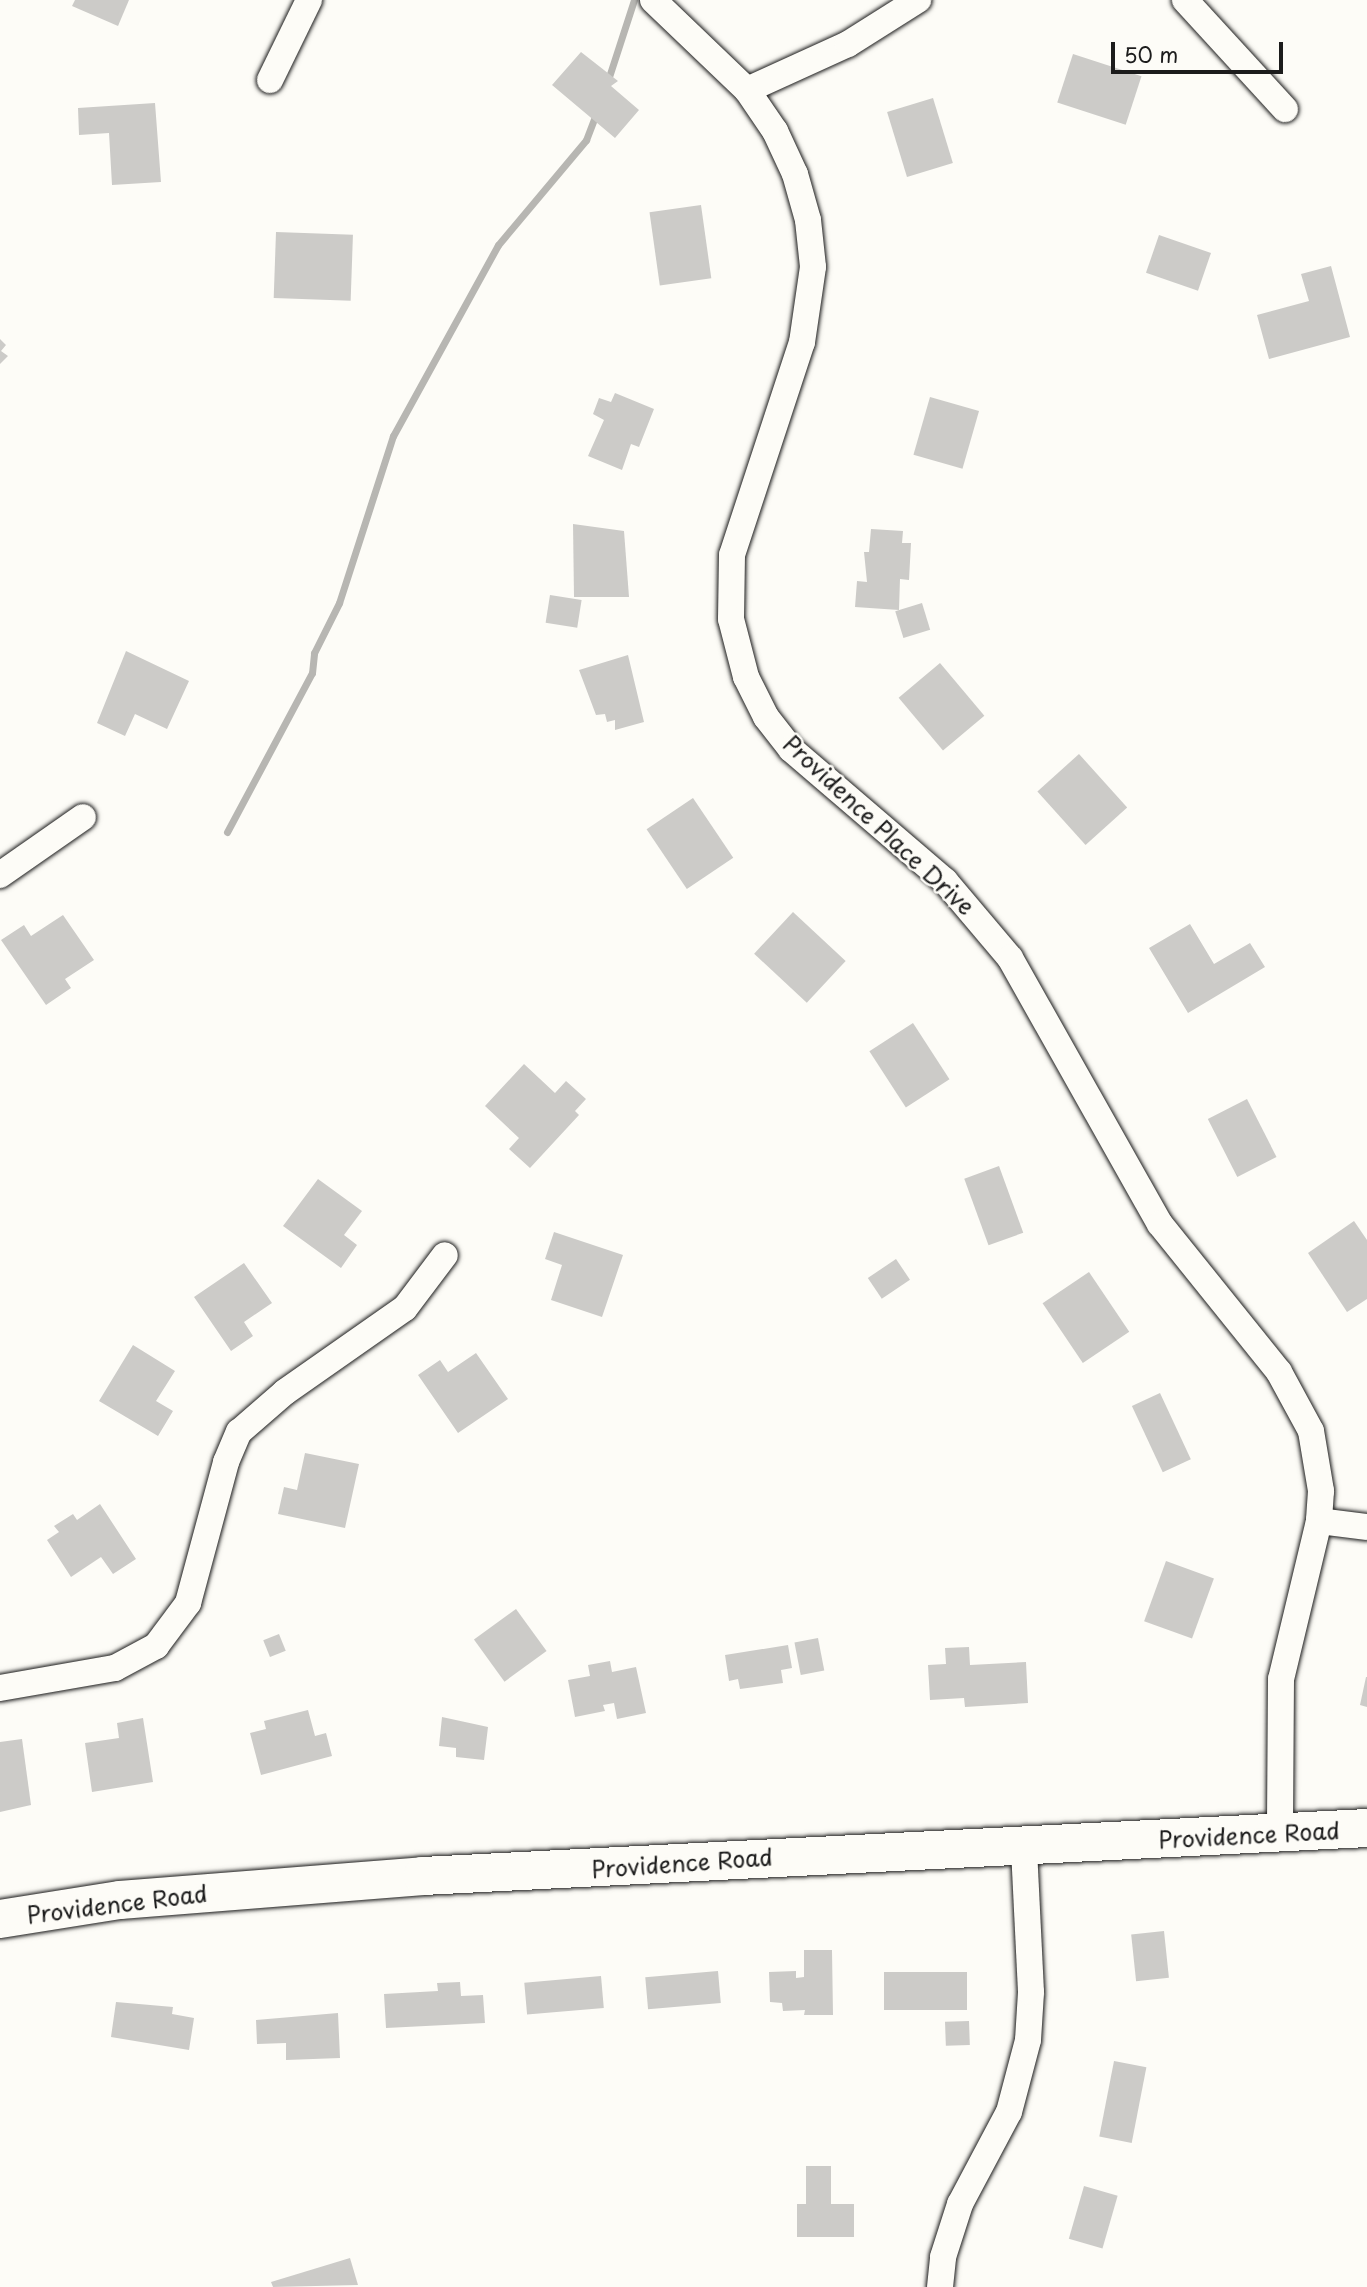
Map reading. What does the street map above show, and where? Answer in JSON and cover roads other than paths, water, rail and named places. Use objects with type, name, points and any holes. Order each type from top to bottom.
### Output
[{"type":"street","points":[[270,80],[309,0]]},
{"type":"street","name":"Providence Place Drive","points":[[653,0],[747,90],[775,131],[795,174],[808,220],[813,267],[802,342],[732,555],[731,620],[746,677],[766,717],[791,749],[945,881],[1010,958],[1160,1224],[1298,1400],[1318,1457],[1319,1521],[1281,1679],[1280,1833]]},
{"type":"street","points":[[747,90],[848,44],[918,0]]},
{"type":"street","points":[[1185,0],[1285,109]]},
{"type":"street","points":[[0,875],[83,817]]},
{"type":"street","points":[[0,1688],[115,1668],[156,1646],[187,1603],[226,1462],[239,1432],[285,1392],[405,1308],[445,1255]]},
{"type":"street","points":[[1319,1521],[1367,1527]]},
{"type":"street","name":"Providence Road","points":[[0,1919],[120,1900],[423,1876],[1367,1828]]},
{"type":"street","points":[[940,2287],[943,2257],[960,2204],[1009,2112],[1028,2040],[1031,1992],[1024,1847]]},
{"type":"waterway","points":[[607,83],[634,0]]},
{"type":"waterway","points":[[227,832],[312,673],[314,653],[339,603],[393,436],[498,245],[586,140],[596,114]]}]
